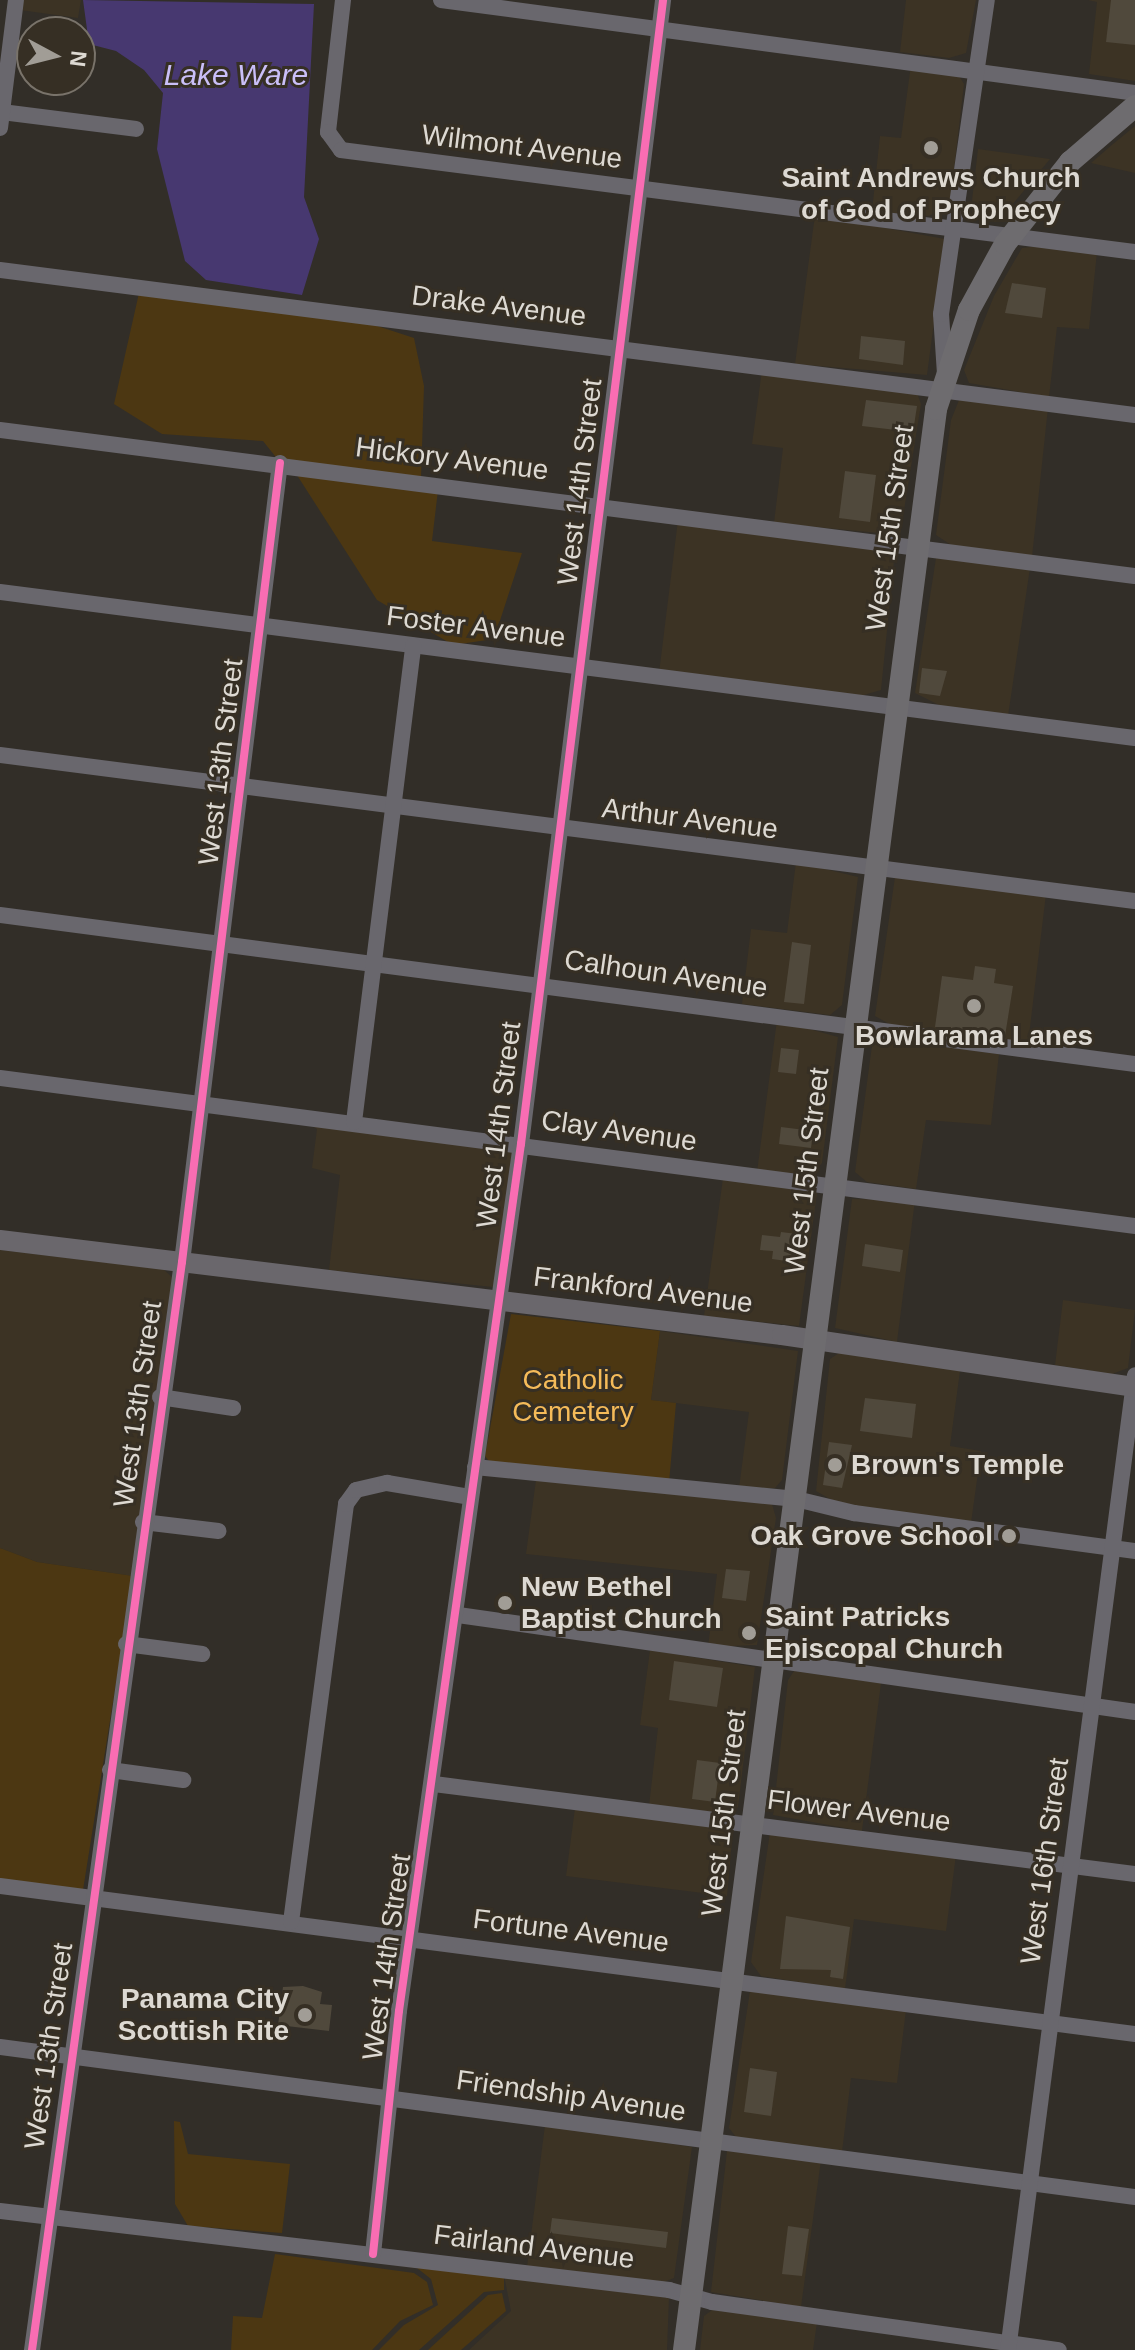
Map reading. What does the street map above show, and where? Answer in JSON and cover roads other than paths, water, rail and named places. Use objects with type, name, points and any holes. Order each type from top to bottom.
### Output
[{"type":"highway","points":[[943,381],[973,301],[1011,234],[1070,162],[1135,106]]},
{"type":"highway","name":"West 15th Street","points":[[684,2350],[817,1340],[917,547],[943,381]]},
{"type":"main road","name":"Frankford Avenue","points":[[0,1240],[817,1340],[1135,1383]]},
{"type":"street","points":[[16,0],[1,114],[136,129]]},
{"type":"street","name":"Wilmont Avenue","points":[[343,0],[328,132],[332,145],[1135,252]]},
{"type":"street","points":[[441,0],[978,68],[1135,93]]},
{"type":"street","name":"West 14th Street","points":[[373,2254],[411,1937],[521,1144],[558,824],[663,0]]},
{"type":"street","name":"West 15th Street","points":[[943,381],[941,314],[987,0]]},
{"type":"street","name":"Drake Avenue","points":[[0,270],[619,347],[943,381],[1135,415]]},
{"type":"street","name":"Hickory Avenue","points":[[0,430],[600,504],[1135,576]]},
{"type":"street","name":"West 13th Street","points":[[32,2350],[69,2056],[160,1397],[182,1262],[280,463]]},
{"type":"street","name":"Foster Avenue","points":[[0,592],[1135,738]]},
{"type":"street","points":[[354,1122],[413,646]]},
{"type":"street","name":"Arthur Avenue","points":[[0,755],[558,824],[1135,901]]},
{"type":"street","name":"Calhoun Avenue","points":[[0,915],[374,961],[1135,1064]]},
{"type":"street","name":"Clay Avenue","points":[[0,1078],[836,1184],[1135,1226]]},
{"type":"street","name":"West 16th Street","points":[[1008,2346],[1135,1383]]},
{"type":"street","points":[[160,1397],[233,1408]]},
{"type":"street","points":[[475,1467],[796,1499],[854,1513],[1135,1551]]},
{"type":"street","points":[[291,1922],[346,1504],[356,1490],[387,1483],[471,1497]]},
{"type":"street","points":[[143,1522],[218,1531]]},
{"type":"street","points":[[458,1615],[1135,1712]]},
{"type":"street","points":[[126,1644],[202,1654]]},
{"type":"street","points":[[110,1770],[183,1780]]},
{"type":"street","name":"Flower Avenue","points":[[434,1784],[1135,1874]]},
{"type":"street","name":"Fortune Avenue","points":[[0,1886],[411,1937],[1135,2034]]},
{"type":"street","name":"Friendship Avenue","points":[[0,2047],[390,2095],[1135,2197]]},
{"type":"street","name":"Fairland Avenue","points":[[0,2211],[373,2254],[691,2296],[1008,2346],[1059,2350]]},
{"type":"water","name":"Lake Ware","points":[[83,0],[314,4],[304,197],[319,239],[302,295],[206,280],[185,261],[157,149],[163,93],[144,70],[116,51],[96,46],[96,16],[85,16]]},
{"type":"place","name":"Saint Andrews Church of God of Prophecy","points":[[931,148]]},
{"type":"place","name":"Bowlarama Lanes","points":[[974,1006]]},
{"type":"place","name":"Brown's Temple","points":[[835,1465]]},
{"type":"place","name":"Oak Grove School","points":[[1009,1536]]},
{"type":"place","name":"New Bethel Baptist Church","points":[[505,1603]]},
{"type":"place","name":"Saint Patricks Episcopal Church","points":[[749,1633]]},
{"type":"place","name":"Panama City Scottish Rite","points":[[305,2015]]},
{"type":"park label","name":"Catholic Cemetery","points":[[573,1396]]}]
